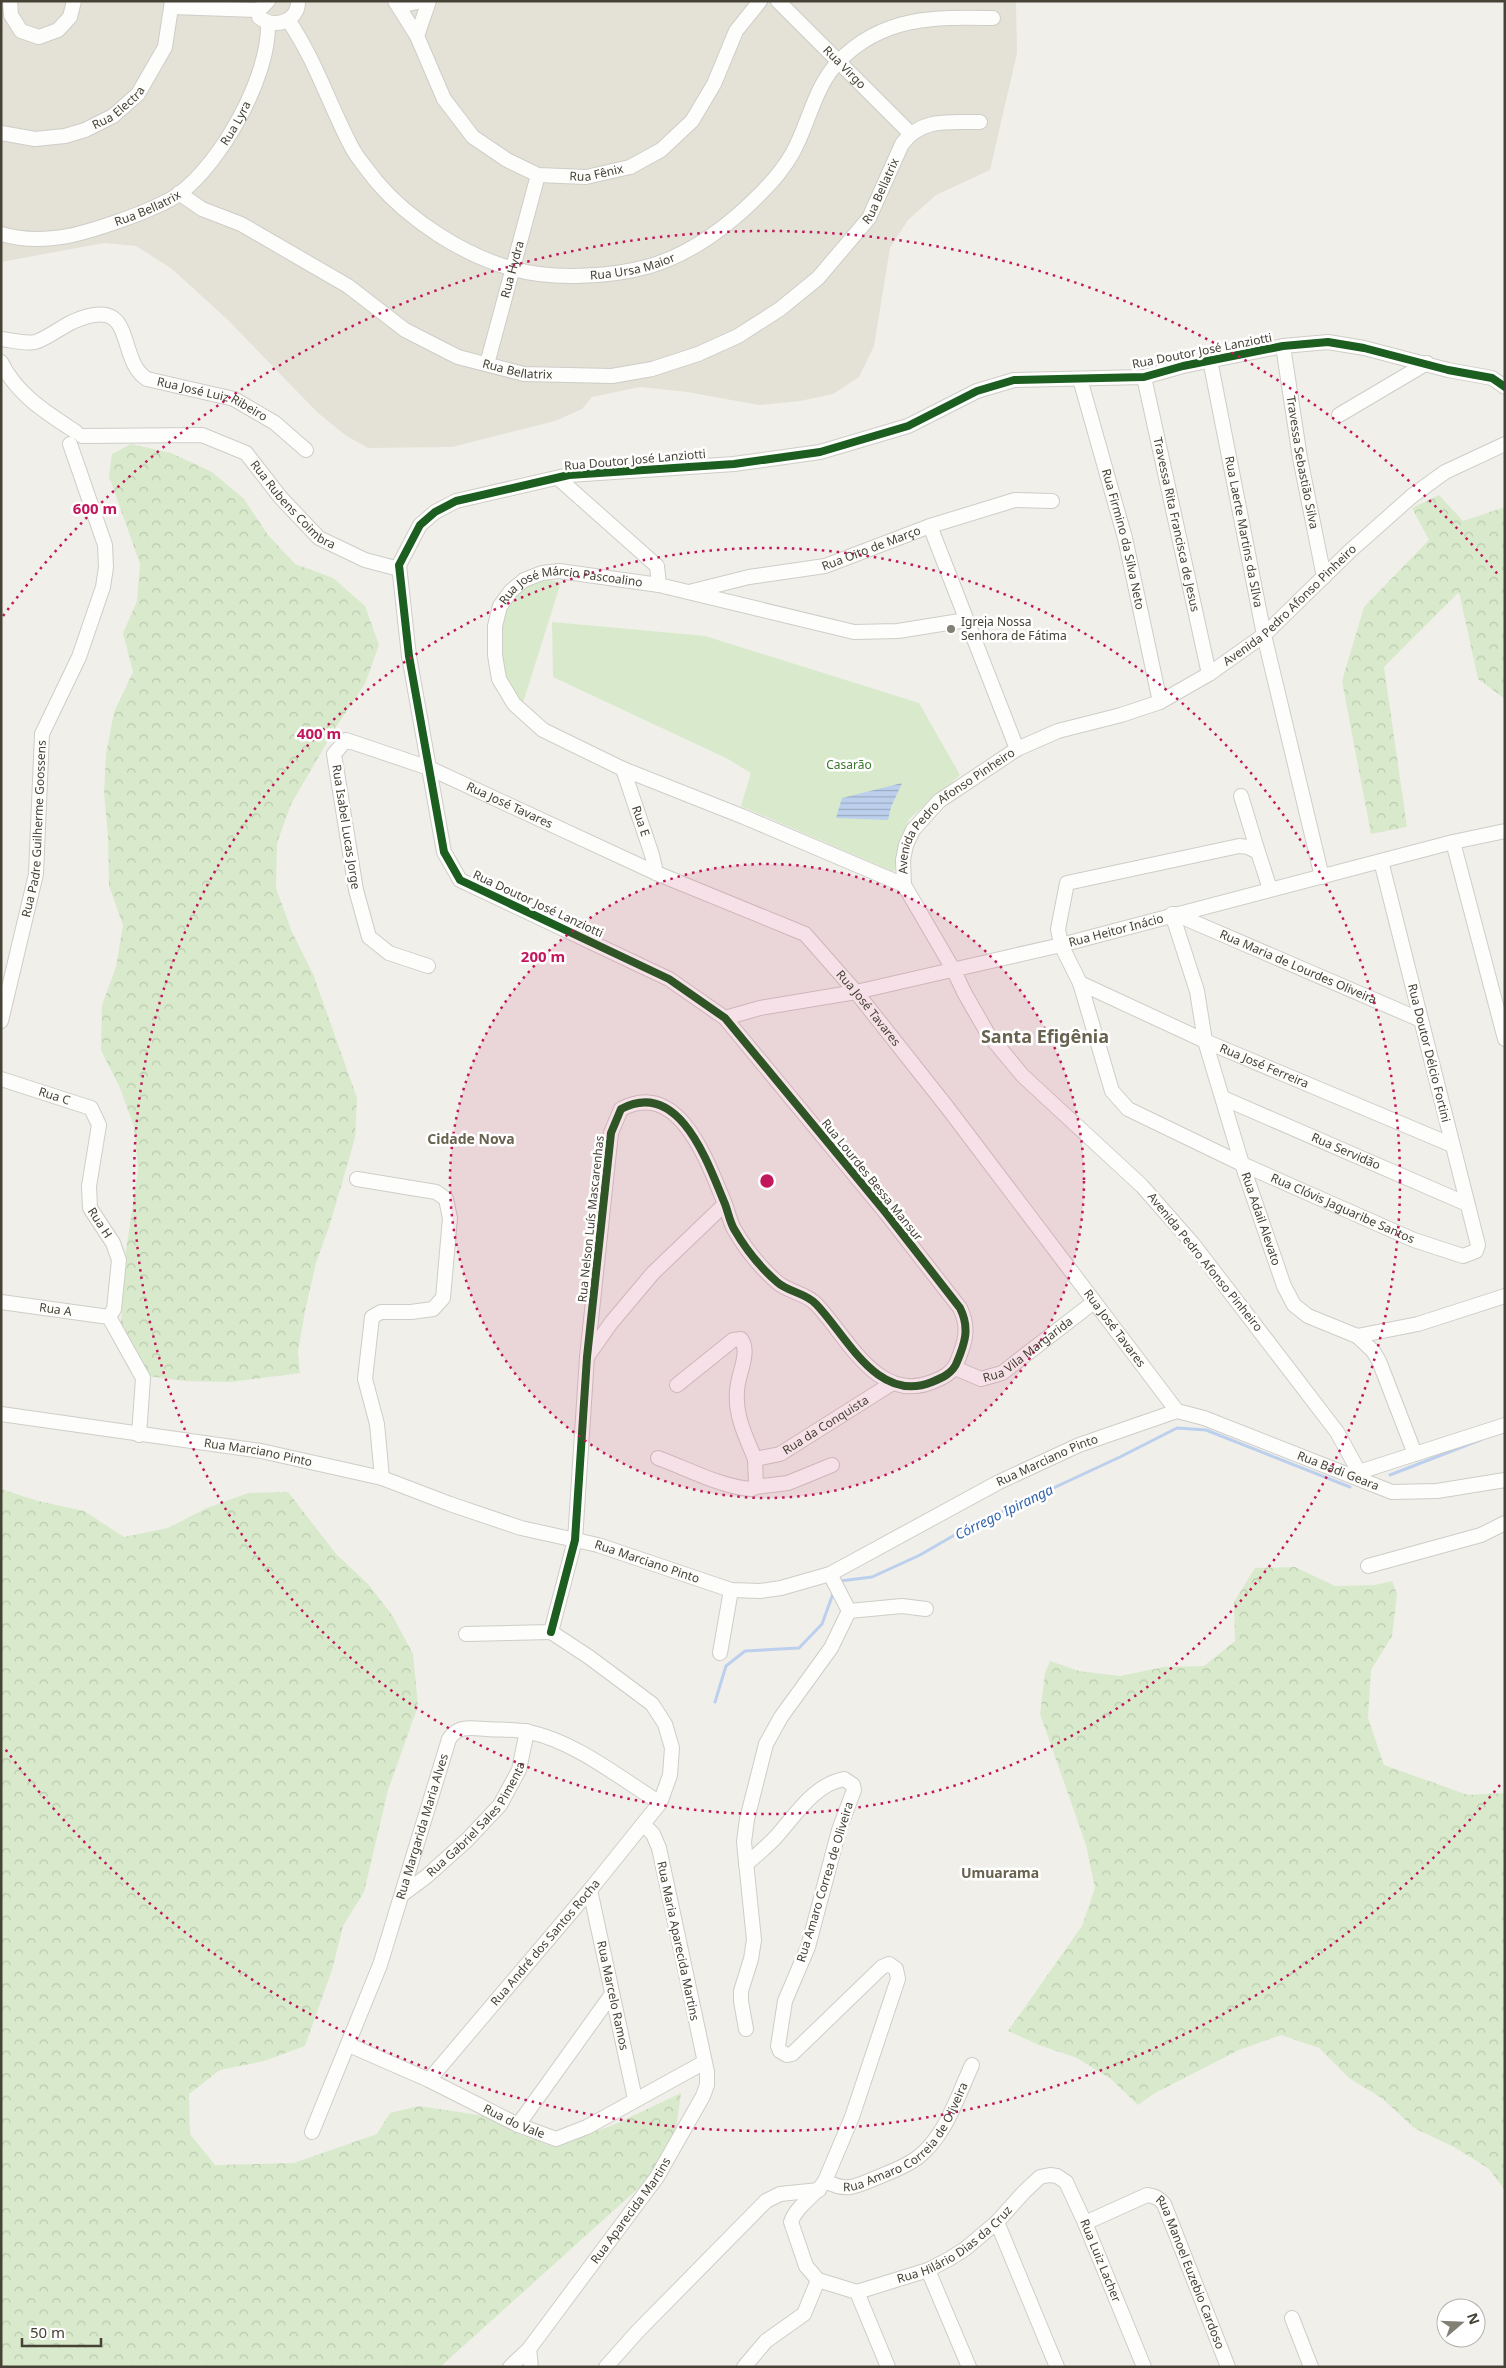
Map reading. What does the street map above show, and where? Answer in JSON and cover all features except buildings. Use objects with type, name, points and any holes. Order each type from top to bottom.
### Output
[{"type":"street","points":[[10,1],[11,15],[21,31],[39,37],[58,30],[70,17],[74,1]]},
{"type":"street","points":[[279,22],[297,12],[298,1]]},
{"type":"street","points":[[395,2],[408,4],[422,1]]},
{"type":"street","points":[[417,36],[429,1]]},
{"type":"street","name":"Rua Fênix","points":[[395,2],[417,36],[444,99],[473,137],[507,160],[538,175],[586,177],[630,168],[661,150],[692,121],[714,84],[736,31],[760,1]]},
{"type":"street","name":"Rua Virgo","points":[[778,1],[910,133]]},
{"type":"street","points":[[172,4],[265,4]]},
{"type":"street","name":"Rua Electra","points":[[1,133],[35,139],[65,136],[86,130],[113,116],[138,94],[165,47],[172,4]]},
{"type":"street","name":"Rua Ursa Maior","points":[[265,4],[259,17],[279,22],[301,39],[352,149],[399,205],[437,234],[480,256],[514,270],[594,276],[650,266],[692,249],[728,222],[764,191],[792,154],[813,101],[838,62],[867,39],[904,22],[938,17],[993,18]]},
{"type":"street","name":"Rua Lyra","points":[[179,193],[221,151],[240,116],[260,70],[269,40],[279,22]]},
{"type":"street","points":[[910,133],[932,123],[980,122]]},
{"type":"street","name":"Rua Bellatrix","points":[[1,234],[15,239],[56,238],[109,224],[153,208],[179,193],[202,209],[241,224],[348,286],[405,330],[458,357],[524,374],[612,376],[652,369],[698,354],[738,336],[780,309],[818,278],[869,218],[902,144],[910,133]]},
{"type":"street","name":"Rua Hydra","points":[[487,364],[514,270],[538,175]]},
{"type":"street","name":"Rua José Luiz Ribeiro","points":[[1,338],[35,342],[89,316],[108,316],[115,320],[124,332],[131,358],[141,376],[234,399],[275,423],[306,450]]},
{"type":"street","name":"Rua Doutor José Lanziotti","points":[[725,1018],[669,979],[460,880],[444,852],[409,656],[399,569],[399,565],[420,525],[435,512],[456,502],[569,475],[734,464],[820,452],[908,426],[977,391],[1014,380],[1144,377],[1210,360],[1283,346],[1328,342],[1364,348],[1492,378],[1505,387]]},
{"type":"street","name":"Travessa Sebastião Silva","points":[[1283,346],[1300,458],[1324,577]]},
{"type":"street","name":"Rua Laerte Martins da SIlva","points":[[1210,360],[1264,635],[1322,877]]},
{"type":"street","points":[[1,362],[9,378],[22,393],[49,414],[76,441]]},
{"type":"street","points":[[1340,415],[1427,364]]},
{"type":"street","name":"Travessa Rita Francisca de Jesus","points":[[1144,377],[1209,674]]},
{"type":"street","name":"Rua Firmino da Silva Neto","points":[[1080,379],[1125,538],[1160,702]]},
{"type":"street","name":"Rua Rubens Coimbra","points":[[76,441],[101,436],[202,435],[246,453],[281,498],[319,538],[365,560],[399,569]]},
{"type":"street","name":"Rua Padre Guilherme Goossens","points":[[1,1021],[36,874],[42,734],[79,657],[103,587],[105,545],[77,470],[76,441]]},
{"type":"street","name":"Avenida Pedro Afonso Pinheiro","points":[[1362,1477],[1337,1432],[1193,1244],[1142,1186],[1024,1076],[988,1034],[953,969],[904,886],[903,860],[906,845],[913,830],[939,801],[1017,749],[1058,731],[1121,715],[1160,702],[1209,674],[1264,635],[1350,551],[1412,496],[1444,472],[1505,444]]},
{"type":"street","points":[[558,478],[657,566],[659,585]]},
{"type":"street","name":"Rua Oito de Março","points":[[688,593],[749,577],[825,566],[930,526],[1015,500],[1052,501]]},
{"type":"street","points":[[930,526],[1017,749]]},
{"type":"street","name":"Rua José Márcio Pascoalino","points":[[904,886],[744,817],[623,769],[543,730],[514,704],[499,679],[495,655],[495,626],[500,606],[510,590],[524,580],[542,573],[559,571],[659,585],[854,632],[898,631],[966,620]]},
{"type":"street","name":"Rua Isabel Lucas Jorge","points":[[428,966],[389,953],[369,937],[356,890],[334,754],[346,740],[429,768]]},
{"type":"street","name":"Rua José Tavares","points":[[429,768],[656,873],[805,934],[856,992],[1177,1411]]},
{"type":"street","name":"Rua E","points":[[623,769],[652,855],[656,873]]},
{"type":"street","points":[[1241,796],[1270,889]]},
{"type":"street","name":"Rua Heitor Inácio","points":[[725,1018],[760,1008],[856,992],[1061,945],[1173,914],[1453,842],[1505,831]]},
{"type":"street","points":[[1453,842],[1505,1039]]},
{"type":"street","name":"Rua Clóvis Jaguaribe Santos","points":[[1258,852],[1248,847],[1238,846],[1067,883],[1058,930],[1061,945],[1080,983],[1112,1091],[1128,1109],[1242,1164],[1446,1252],[1463,1256],[1476,1251],[1478,1245]]},
{"type":"street","name":"Rua Doutor Délcio Fortini","points":[[1381,861],[1478,1245]]},
{"type":"street","name":"Rua Maria de Lourdes Oliveira","points":[[1173,914],[1421,1020]]},
{"type":"street","name":"Rua Adail Alevato","points":[[1173,914],[1197,991],[1205,1041],[1242,1164],[1284,1286],[1294,1305],[1308,1316],[1357,1336]]},
{"type":"street","name":"Rua José Ferreira","points":[[1080,983],[1205,1041],[1452,1145]]},
{"type":"street","name":"Rua Lourdes Bessa Mansur","points":[[725,1018],[886,1213],[960,1308],[967,1327],[966,1340],[955,1368]]},
{"type":"street","name":"Rua C","points":[[1,1079],[91,1108],[99,1124]]},
{"type":"street","name":"Rua Servidão","points":[[1223,1098],[1468,1204]]},
{"type":"street","name":"Rua Nelson Luís Mascarenhas","points":[[551,1632],[575,1540],[587,1357],[611,1134],[621,1109],[632,1103],[646,1102],[670,1109],[691,1130],[725,1204],[733,1228],[766,1272],[778,1284],[815,1302],[872,1371],[891,1384],[914,1387],[931,1383],[955,1368]]},
{"type":"street","name":"Rua H","points":[[99,1124],[89,1186],[90,1208],[113,1243],[119,1260],[114,1309],[109,1317]]},
{"type":"street","points":[[357,1179],[436,1192],[446,1199],[450,1218],[444,1298],[433,1308],[411,1312],[380,1312],[372,1317],[366,1379],[377,1424],[382,1478]]},
{"type":"street","points":[[587,1357],[611,1323],[653,1274],[725,1204]]},
{"type":"street","points":[[1357,1336],[1418,1324],[1505,1296]]},
{"type":"street","name":"Rua A","points":[[1,1302],[109,1317]]},
{"type":"street","name":"Rua Vila Margarida","points":[[955,1368],[981,1379],[1002,1373],[1094,1302]]},
{"type":"street","points":[[109,1317],[143,1378],[139,1434]]},
{"type":"street","points":[[1357,1336],[1373,1351],[1379,1361],[1415,1454]]},
{"type":"street","points":[[678,1385],[733,1340],[741,1339],[745,1350],[737,1390],[736,1409],[755,1459],[755,1487]]},
{"type":"street","name":"Rua da Conquista","points":[[755,1459],[780,1454],[891,1384]]},
{"type":"street","name":"Rua Badi Geara","points":[[1177,1411],[1204,1418],[1362,1477],[1392,1492],[1414,1493],[1505,1480]]},
{"type":"street","name":"Rua Marciano Pinto","points":[[1,1414],[262,1451],[382,1478],[521,1528],[598,1545],[731,1590],[760,1591],[831,1576],[1026,1470],[1079,1445],[1177,1411]]},
{"type":"street","points":[[1362,1477],[1415,1454],[1505,1425]]},
{"type":"street","points":[[658,1458],[742,1489],[788,1483],[832,1465]]},
{"type":"street","points":[[1368,1566],[1481,1535],[1505,1523]]},
{"type":"street","points":[[746,2028],[741,1991],[751,1959],[754,1940],[744,1842],[747,1820],[766,1744],[781,1717],[831,1648],[848,1611],[831,1576]]},
{"type":"street","points":[[720,1653],[731,1590]]},
{"type":"street","points":[[848,1611],[902,1606],[926,1609]]},
{"type":"street","points":[[466,1634],[551,1632]]},
{"type":"street","name":"Rua André dos Santos Rocha","points":[[429,2080],[590,1890],[660,1803],[670,1775],[672,1748],[665,1724],[652,1704],[631,1687],[551,1632]]},
{"type":"street","name":"Rua Margarida Maria Alves","points":[[312,2132],[380,1966],[404,1894],[449,1739],[453,1732],[465,1728],[527,1731],[548,1737],[568,1746],[660,1803]]},
{"type":"street","name":"Rua Gabriel Sales Pimenta","points":[[404,1894],[467,1840],[500,1805],[519,1770],[527,1731]]},
{"type":"street","name":"Rua Amaro Correa de Oliveira","points":[[746,1864],[773,1840],[805,1802],[828,1784],[844,1779],[853,1785],[854,1790],[839,1830],[808,1947],[785,2001],[778,2039],[780,2051],[787,2055],[800,2048],[882,1966],[889,1964],[896,1969],[898,1978],[852,2117],[822,2185],[791,2222],[806,2266],[818,2280]]},
{"type":"street","name":"Rua Maria Aparecida Martins","points":[[643,1824],[653,1834],[659,1848],[703,2063]]},
{"type":"street","name":"Rua Marcelo Ramos","points":[[590,1890],[635,2100]]},
{"type":"street","points":[[518,2125],[612,1994]]},
{"type":"street","name":"Rua do Vale","points":[[349,2045],[429,2080],[518,2125],[552,2138],[562,2138],[587,2128],[703,2063]]},
{"type":"street","name":"Rua Aparecida Martins","points":[[510,2367],[529,2349],[656,2177],[703,2096],[707,2084],[707,2072],[703,2063]]},
{"type":"street","name":"Rua Amaro Correia de Oliveira","points":[[822,2185],[854,2187],[895,2170],[920,2156],[937,2137],[946,2122],[972,2065]]},
{"type":"street","name":"Rua Luiz Lacher","points":[[1040,2177],[1057,2176],[1066,2182],[1085,2223],[1144,2367]]},
{"type":"street","name":"Rua Hilário Dias da Cruz","points":[[857,2292],[928,2270],[965,2249],[997,2222],[1040,2177]]},
{"type":"street","points":[[606,2367],[766,2201],[780,2194],[822,2185]]},
{"type":"street","name":"Rua Manoel Euzebio Cardoso","points":[[1085,2223],[1147,2195],[1154,2196],[1164,2204],[1228,2367]]},
{"type":"street","points":[[997,2222],[1057,2367]]},
{"type":"street","points":[[928,2270],[969,2367]]},
{"type":"street","points":[[744,2367],[766,2341],[804,2314],[818,2280],[857,2292],[888,2367]]},
{"type":"street","points":[[1292,2318],[1311,2367]]},
{"type":"street","points":[[529,2349],[531,2367]]},
{"type":"shaded area","points":[[1,1],[1016,1],[1017,53],[990,170],[936,195],[908,220],[890,248],[874,346],[859,377],[833,394],[800,401],[759,405],[687,392],[640,387],[592,397],[582,409],[555,421],[452,447],[368,448],[345,435],[317,412],[227,319],[172,269],[136,246],[104,243],[1,262]]},
{"type":"green space","points":[[131,444],[171,453],[212,472],[244,499],[268,535],[295,564],[333,578],[365,606],[379,645],[365,684],[336,727],[291,804],[277,843],[276,888],[292,932],[313,974],[357,1098],[355,1138],[330,1224],[316,1263],[305,1311],[298,1352],[300,1373],[230,1382],[186,1381],[139,1375],[120,1338],[125,1258],[138,1170],[134,1127],[120,1088],[101,1050],[102,1005],[116,967],[123,925],[109,886],[108,836],[104,793],[106,754],[114,712],[133,672],[123,633],[137,601],[140,564],[109,476],[112,454]]},
{"type":"green space","points":[[1439,495],[1463,521],[1505,507],[1505,699],[1478,679],[1459,592],[1384,667],[1407,827],[1371,834],[1342,681],[1364,607],[1429,540],[1412,508]]},
{"type":"green space","points":[[543,579],[561,582],[522,706],[504,680],[498,627],[505,610],[515,595],[529,584]]},
{"type":"green space","name":"Casarão","points":[[552,622],[705,636],[919,703],[960,775],[909,819],[894,872],[741,806],[751,773],[728,759],[553,677]]},
{"type":"green space","points":[[1,1489],[38,1501],[84,1511],[124,1537],[168,1528],[207,1508],[248,1493],[288,1492],[337,1555],[368,1584],[392,1615],[413,1654],[418,1706],[388,1790],[364,1892],[343,1926],[332,1970],[305,2046],[264,2061],[220,2070],[189,2094],[190,2134],[215,2165],[294,2163],[377,2134],[390,2113],[419,2106],[491,2117],[518,2134],[555,2147],[618,2123],[681,2093],[675,2136],[651,2177],[440,2367],[1,2367]]},
{"type":"green space","points":[[1295,1567],[1335,1586],[1375,1585],[1392,1581],[1397,1594],[1392,1636],[1371,1670],[1368,1718],[1384,1765],[1468,1795],[1505,1793],[1505,2190],[1488,2168],[1454,2147],[1414,2128],[1383,2099],[1349,2078],[1319,2048],[1281,2035],[1239,2050],[1155,2093],[1138,2105],[1111,2079],[1077,2058],[1039,2045],[1008,2031],[1082,1926],[1095,1888],[1086,1845],[1040,1714],[1045,1673],[1050,1661],[1079,1671],[1120,1676],[1164,1667],[1204,1666],[1235,1641],[1234,1602],[1255,1568]]},
{"type":"water","points":[[902,783],[891,807],[888,820],[836,818],[842,798]]},
{"type":"waterway","name":"Córrego Ipiranga","points":[[840,1581],[872,1577],[920,1555],[965,1529],[1120,1457],[1177,1428],[1206,1430],[1350,1487]]},
{"type":"waterway","name":"Córrego Ipiranga","points":[[1390,1475],[1480,1440]]},
{"type":"waterway","name":"Córrego Ipiranga","points":[[715,1702],[726,1666],[745,1651],[799,1648],[822,1624],[834,1591]]},
{"type":"cycle path","points":[[551,1632],[575,1540],[587,1357],[611,1133],[621,1109],[642,1103],[660,1105],[675,1115],[689,1130],[700,1148],[733,1226],[743,1243],[781,1285],[812,1300],[828,1317],[852,1349],[879,1375],[895,1384],[912,1386],[932,1382],[943,1377],[955,1366],[964,1342],[966,1329],[960,1308],[886,1213],[725,1018],[669,979],[460,880],[444,852],[409,656],[399,565],[420,525],[435,512],[456,501],[569,475],[734,464],[820,452],[908,426],[977,391],[1014,380],[1144,377],[1183,366],[1283,346],[1328,342],[1364,348],[1448,370],[1492,378],[1505,387]]},
{"type":"place","name":"Igreja Nossa Senhora de Fátima","points":[[951,629]]},
{"type":"district","name":"Santa Efigênia","points":[[1045,1037]]},
{"type":"district","name":"Cidade Nova","points":[[471,1139]]},
{"type":"district","name":"Umuarama","points":[[1000,1873]]}]
